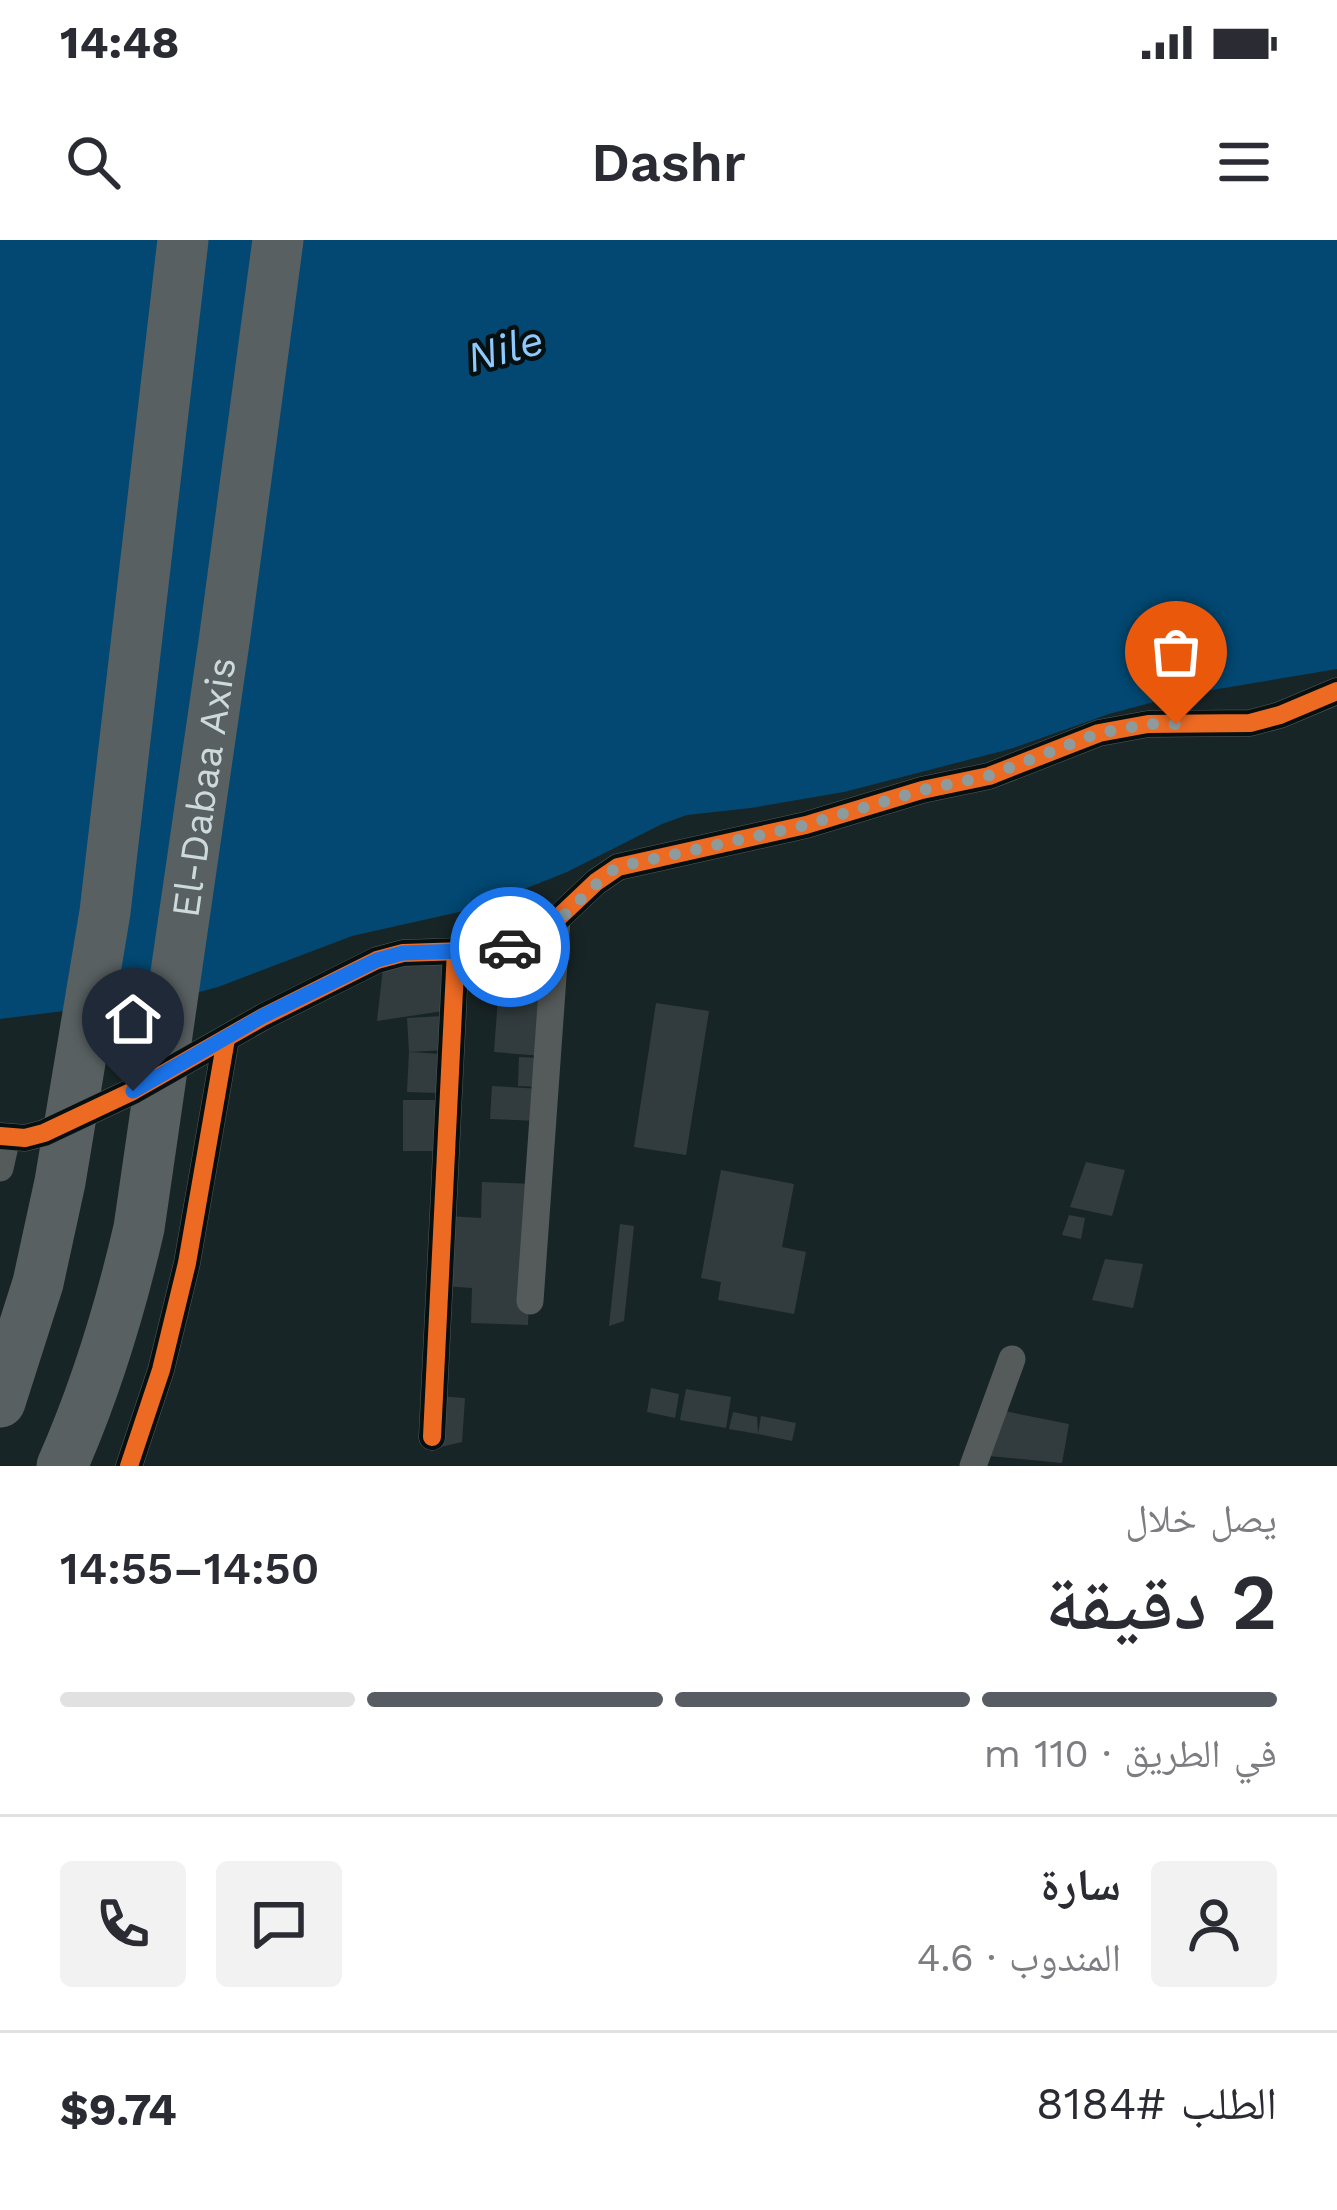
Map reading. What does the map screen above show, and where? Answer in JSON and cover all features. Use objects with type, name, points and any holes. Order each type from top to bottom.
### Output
[{"type":"highway","name":"El-Dabaa Axis","points":[[0,1402],[38,1283],[56,1202],[105,911],[183,240]]},
{"type":"highway","name":"El-Dabaa Axis","points":[[62,1466],[84,1416],[123,1298],[140,1228],[278,240]]},
{"type":"street","points":[[0,1168],[4,1137],[44,1133],[133,1091],[263,1016],[377,960],[403,953],[519,945],[541,934],[617,867],[806,825],[922,790],[988,776],[1099,733],[1148,724],[1250,723],[1337,692]]},
{"type":"street","points":[[530,1301],[556,920]]},
{"type":"street","points":[[432,1437],[455,950]]},
{"type":"street","points":[[129,1466],[187,1263],[226,1039]]},
{"type":"street","points":[[973,1466],[1012,1359]]},
{"type":"water","name":"Nile","points":[[0,240],[1337,240],[1337,669],[1176,696],[1010,749],[844,792],[687,815],[477,908],[352,936],[184,996],[0,1019]]},
{"type":"building","points":[[442,958],[450,1010],[377,1021],[383,968]]},
{"type":"building","points":[[499,984],[548,988],[542,1056],[494,1052]]},
{"type":"building","points":[[656,1003],[709,1011],[686,1155],[634,1147]]},
{"type":"building","points":[[444,1016],[445,1050],[409,1052],[407,1018]]},
{"type":"building","points":[[409,1052],[441,1054],[439,1093],[407,1092]]},
{"type":"building","points":[[519,1057],[542,1058],[541,1087],[518,1086]]},
{"type":"building","points":[[492,1086],[541,1089],[539,1121],[490,1119]]},
{"type":"building","points":[[403,1100],[438,1100],[438,1151],[403,1151]]},
{"type":"building","points":[[1086,1162],[1125,1170],[1112,1216],[1070,1207]]},
{"type":"building","points":[[721,1170],[794,1184],[782,1247],[806,1252],[794,1314],[718,1300],[721,1282],[701,1278]]},
{"type":"building","points":[[482,1182],[533,1184],[528,1325],[471,1323],[472,1288],[444,1286],[447,1216],[481,1218]]},
{"type":"building","points":[[1069,1215],[1085,1218],[1081,1239],[1062,1235]]},
{"type":"building","points":[[620,1224],[634,1226],[624,1321],[609,1326]]},
{"type":"building","points":[[1105,1259],[1143,1264],[1133,1308],[1092,1300]]},
{"type":"building","points":[[651,1388],[679,1394],[675,1418],[647,1412]]},
{"type":"building","points":[[686,1389],[731,1397],[726,1428],[680,1420]]},
{"type":"building","points":[[436,1396],[465,1398],[462,1442],[432,1449]]},
{"type":"building","points":[[994,1409],[1069,1424],[1062,1463],[989,1456]]},
{"type":"building","points":[[733,1412],[757,1417],[758,1434],[729,1429]]},
{"type":"building","points":[[761,1416],[796,1423],[792,1441],[758,1434]]},
{"type":"cycle path","points":[[0,1136],[25,1138],[44,1133],[133,1091],[263,1017],[377,960],[403,953],[519,945],[541,934],[618,867],[806,825],[922,790],[989,776],[1099,733],[1148,724],[1250,723],[1337,691]]},
{"type":"cycle path","points":[[432,1437],[456,950]]},
{"type":"cycle path","points":[[129,1466],[161,1370],[187,1263],[226,1039]]},
{"type":"way so far","points":[[510,947],[541,934],[617,867],[806,825],[922,790],[988,776],[1099,733],[1176,724]]},
{"type":"route","points":[[133,1091],[263,1016],[377,960],[403,953],[510,947]]}]
